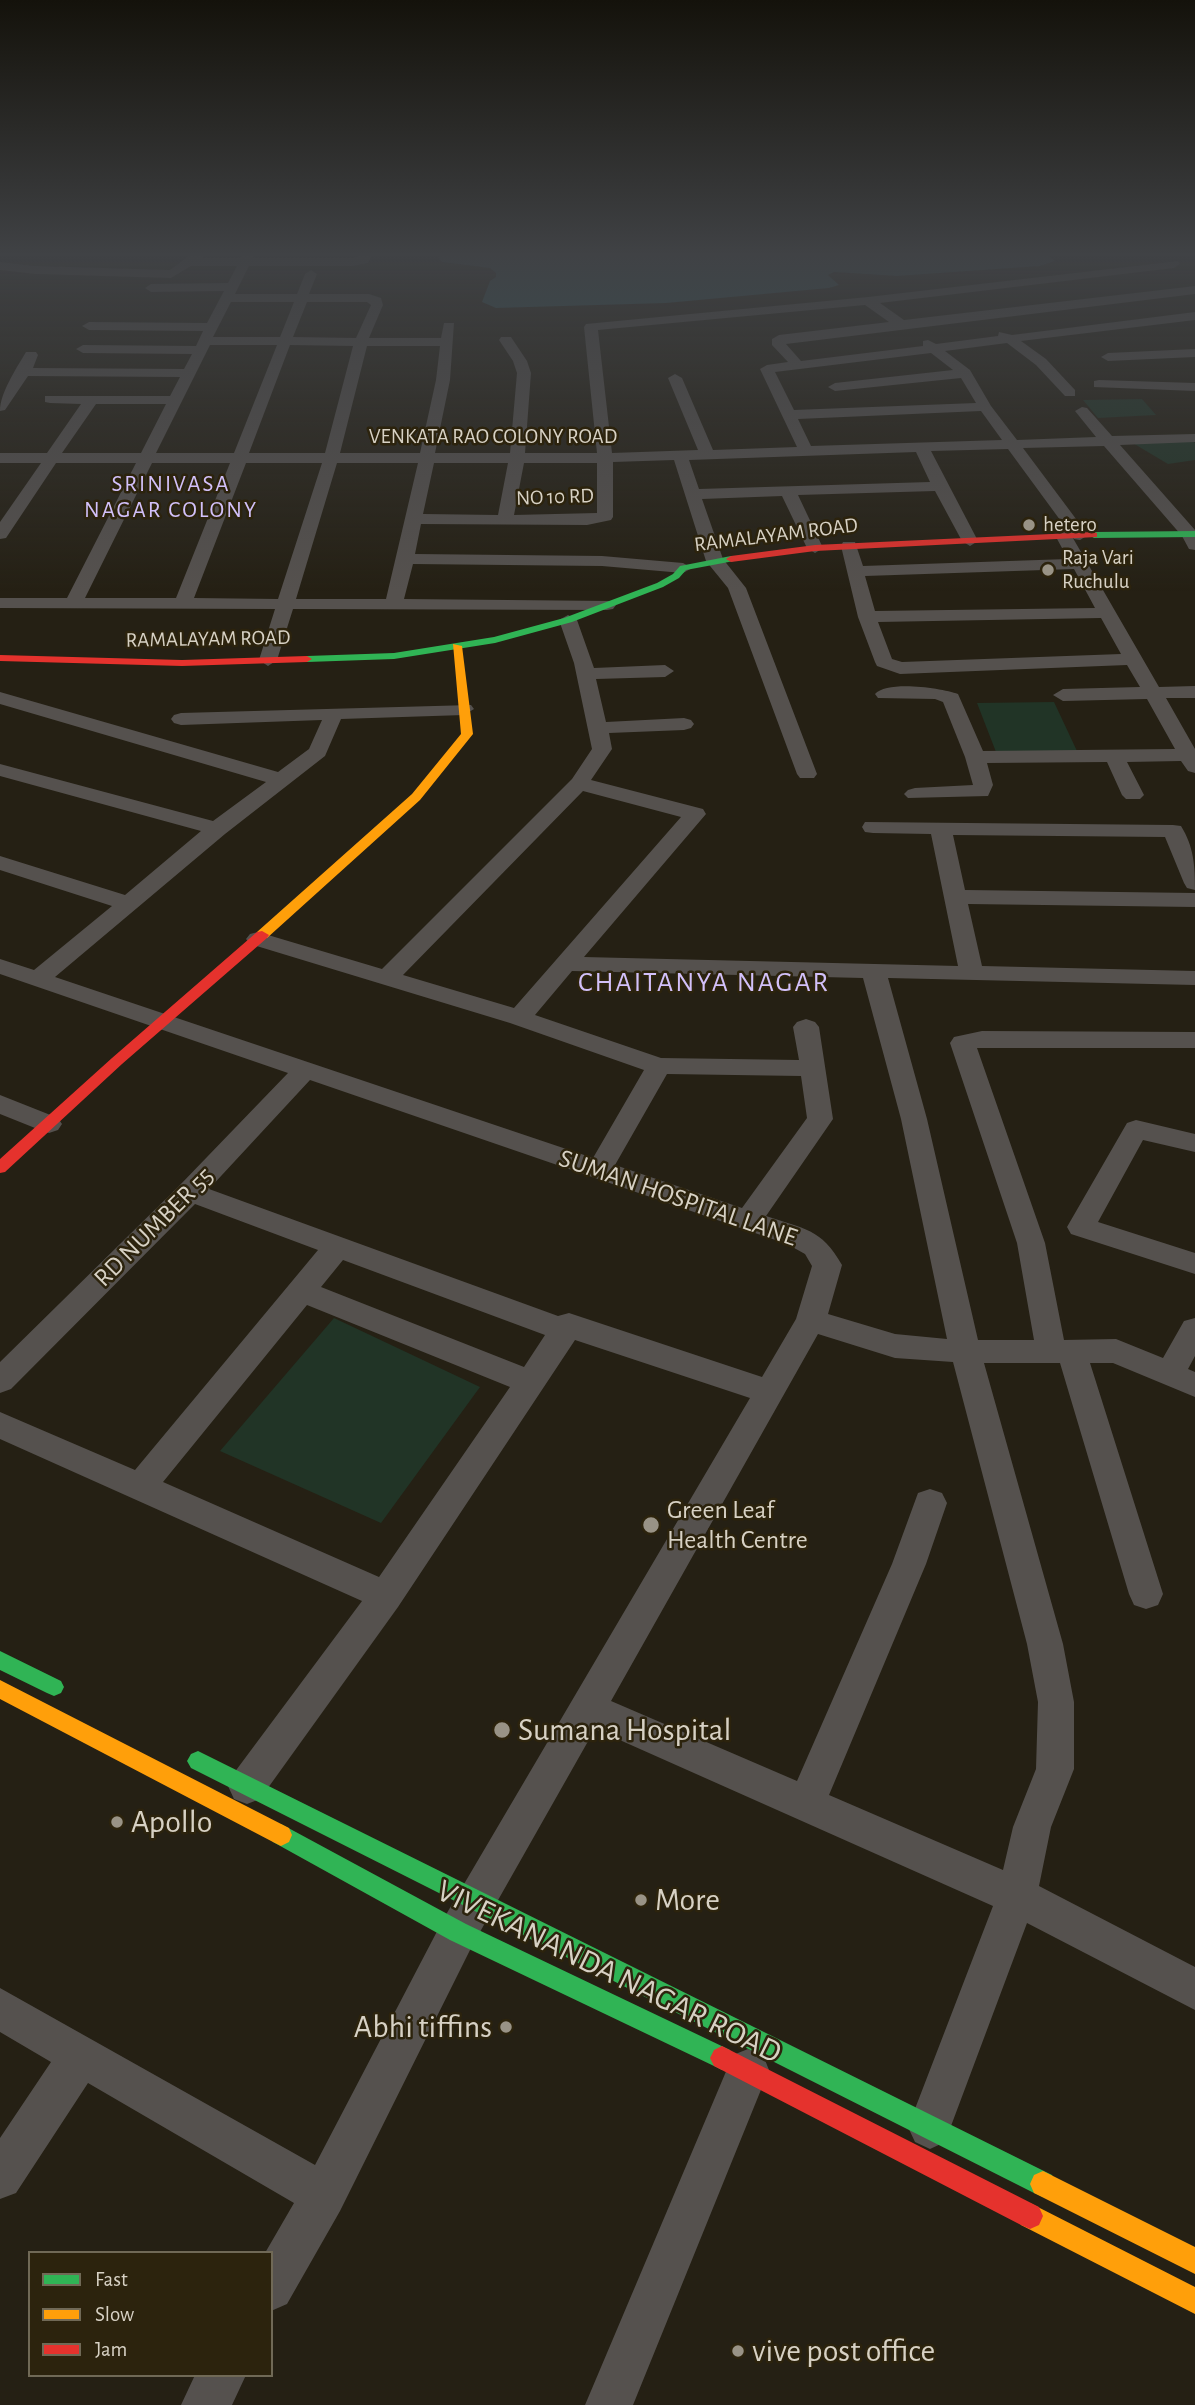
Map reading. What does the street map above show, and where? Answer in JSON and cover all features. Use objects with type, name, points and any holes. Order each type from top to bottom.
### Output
[{"type":"street","points":[[0,406],[26,367]]},
{"type":"street","points":[[72,604],[193,367]]},
{"type":"street","points":[[183,604],[275,367]]},
{"type":"street","points":[[268,660],[331,458],[354,367]]},
{"type":"street","points":[[393,605],[406,559],[444,367]]},
{"type":"street","points":[[505,519],[517,458],[523,396],[522,367]]},
{"type":"street","name":"NO 10 RD","points":[[414,519],[587,520],[605,517],[604,458],[596,367]]},
{"type":"street","points":[[786,367],[767,369],[806,451]]},
{"type":"street","points":[[958,367],[965,373],[1072,536],[1081,564],[1106,612],[1192,761]]},
{"type":"street","points":[[1046,367],[1070,393]]},
{"type":"street","points":[[1113,367],[1125,384]]},
{"type":"street","points":[[24,372],[190,373]]},
{"type":"street","points":[[835,387],[965,373]]},
{"type":"street","points":[[675,379],[708,456]]},
{"type":"street","points":[[1099,384],[1195,387]]},
{"type":"street","points":[[50,399],[176,400]]},
{"type":"street","points":[[0,534],[91,400]]},
{"type":"street","points":[[787,415],[985,407]]},
{"type":"street","points":[[1082,411],[1193,538]]},
{"type":"street","name":"VENKATA RAO COLONY ROAD","points":[[0,458],[604,458],[1195,439]]},
{"type":"street","points":[[921,447],[971,541]]},
{"type":"street","points":[[680,456],[695,494],[715,561],[737,588],[807,774]]},
{"type":"street","points":[[695,494],[940,486]]},
{"type":"street","points":[[788,492],[815,548]]},
{"type":"street","name":"RAMALAYAM ROAD","points":[[0,658],[182,663],[394,656],[495,640],[568,620],[660,585],[676,576],[683,568],[715,561],[849,546],[1072,536],[1193,538]]},
{"type":"street","points":[[849,546],[867,617],[884,662],[900,668],[1135,659]]},
{"type":"street","points":[[406,559],[602,561],[683,568]]},
{"type":"street","points":[[855,570],[1081,564]]},
{"type":"street","points":[[0,603],[607,606]]},
{"type":"street","points":[[867,617],[1106,612]]},
{"type":"street","points":[[387,978],[579,783],[602,749],[586,674],[568,620]]},
{"type":"street","points":[[0,1168],[416,797],[467,734],[457,646]]},
{"type":"street","points":[[586,674],[665,671]]},
{"type":"street","points":[[1063,695],[1195,692]]},
{"type":"street","points":[[885,694],[937,693],[951,698],[984,785],[981,792],[915,794]]},
{"type":"street","points":[[0,698],[282,780]]},
{"type":"street","points":[[181,719],[464,709]]},
{"type":"street","points":[[38,979],[217,829],[318,752],[331,724],[331,714]]},
{"type":"street","points":[[597,728],[684,724]]},
{"type":"street","points":[[975,757],[1114,755],[1192,761]]},
{"type":"street","points":[[1114,755],[1133,795]]},
{"type":"street","points":[[0,770],[217,829]]},
{"type":"street","points":[[519,1018],[695,814],[579,783]]},
{"type":"street","points":[[873,827],[1195,831]]},
{"type":"street","points":[[941,828],[958,897],[972,975]]},
{"type":"street","points":[[1173,831],[1195,883]]},
{"type":"street","points":[[0,863],[130,904]]},
{"type":"street","points":[[958,897],[1195,900]]},
{"type":"street","points":[[258,939],[519,1018],[659,1066],[813,1068]]},
{"type":"street","points":[[565,964],[874,973],[1195,978]]},
{"type":"street","name":"SUMAN HOSPITAL LANE","points":[[0,966],[797,1237],[815,1247],[827,1265],[811,1320],[466,1917],[324,2195],[273,2284]]},
{"type":"street","points":[[874,973],[914,1119],[965,1352],[1045,1644],[1056,1702],[1055,1769],[1031,1827],[1017,1896],[930,2127]]},
{"type":"street","points":[[748,1221],[820,1119],[806,1027]]},
{"type":"street","points":[[1146,1594],[1061,1350],[1027,1232],[963,1043],[982,1039],[1195,1040]]},
{"type":"street","points":[[599,1170],[659,1066]]},
{"type":"street","name":"RD NUMBER 55","points":[[0,1381],[190,1192],[305,1070]]},
{"type":"street","points":[[0,1104],[49,1124]]},
{"type":"street","points":[[1195,1143],[1136,1129],[1081,1227],[1195,1264]]},
{"type":"street","points":[[190,1192],[566,1331]]},
{"type":"street","points":[[140,1487],[338,1247]]},
{"type":"street","points":[[302,1291],[530,1382]]},
{"type":"street","points":[[811,1320],[895,1346],[965,1352],[1116,1351],[1183,1379],[1195,1329]]},
{"type":"street","points":[[247,1786],[386,1596],[569,1324],[770,1392]]},
{"type":"street","points":[[0,1425],[386,1596]]},
{"type":"street","points":[[806,1803],[909,1564],[930,1503]]},
{"type":"street","points":[[0,1660],[74,1698]]},
{"type":"street","name":"VIVEKANANDA NAGAR ROAD","points":[[0,1689],[231,1808],[930,2127],[1195,2262]]},
{"type":"street","points":[[587,1708],[1017,1896],[1195,1989]]},
{"type":"street","name":"VIVEKANANDA NAGAR ROAD","points":[[186,1754],[247,1786],[466,1917],[748,2070],[1195,2301]]},
{"type":"street","points":[[0,2009],[324,2195]]},
{"type":"street","points":[[0,2176],[81,2055]]},
{"type":"street","points":[[611,2404],[748,2070]]},
{"type":"street","points":[[205,2405],[221,2377]]},
{"type":"green space","points":[[1142,399],[1156,415],[1098,418],[1083,400]]},
{"type":"green space","points":[[1131,442],[1195,443],[1195,460],[1168,464]]},
{"type":"green space","points":[[1054,702],[1077,751],[996,752],[977,703]]},
{"type":"green space","points":[[334,1318],[480,1387],[381,1523],[220,1451]]},
{"type":"traffic: fast","points":[[1094,535],[1195,534]]},
{"type":"traffic: fast","points":[[307,659],[394,656],[495,640],[568,620],[660,585],[676,576],[683,568],[731,559]]},
{"type":"traffic: fast","points":[[0,1660],[54,1687]]},
{"type":"traffic: fast","points":[[198,1761],[1043,2184]]},
{"type":"traffic: fast","points":[[281,1835],[458,1932],[722,2058]]},
{"type":"traffic: slow","points":[[262,935],[416,797],[467,734],[457,646]]},
{"type":"traffic: slow","points":[[0,1689],[281,1835]]},
{"type":"traffic: slow","points":[[1043,2184],[1195,2261]]},
{"type":"traffic: slow","points":[[1030,2216],[1195,2301]]},
{"type":"traffic: jam","points":[[731,559],[815,548],[1094,535]]},
{"type":"traffic: jam","points":[[0,658],[182,663],[307,659]]},
{"type":"traffic: jam","points":[[0,1168],[117,1061],[262,935]]},
{"type":"traffic: jam","points":[[722,2058],[1030,2216]]},
{"type":"place","name":"hetero","points":[[1029,525]]},
{"type":"place","name":"Raja Vari Ruchulu","points":[[1048,570]]},
{"type":"place","name":"Green Leaf Health Centre","points":[[651,1525]]},
{"type":"place","name":"Sumana Hospital","points":[[502,1730]]},
{"type":"place","name":"Apollo","points":[[117,1822]]},
{"type":"place","name":"More","points":[[641,1900]]},
{"type":"place","name":"Abhi tiffins","points":[[506,2027]]},
{"type":"place","name":"vive post office","points":[[738,2351]]},
{"type":"district","name":"SRINIVASA NAGAR COLONY","points":[[171,497]]},
{"type":"district","name":"CHAITANYA NAGAR","points":[[704,983]]}]
